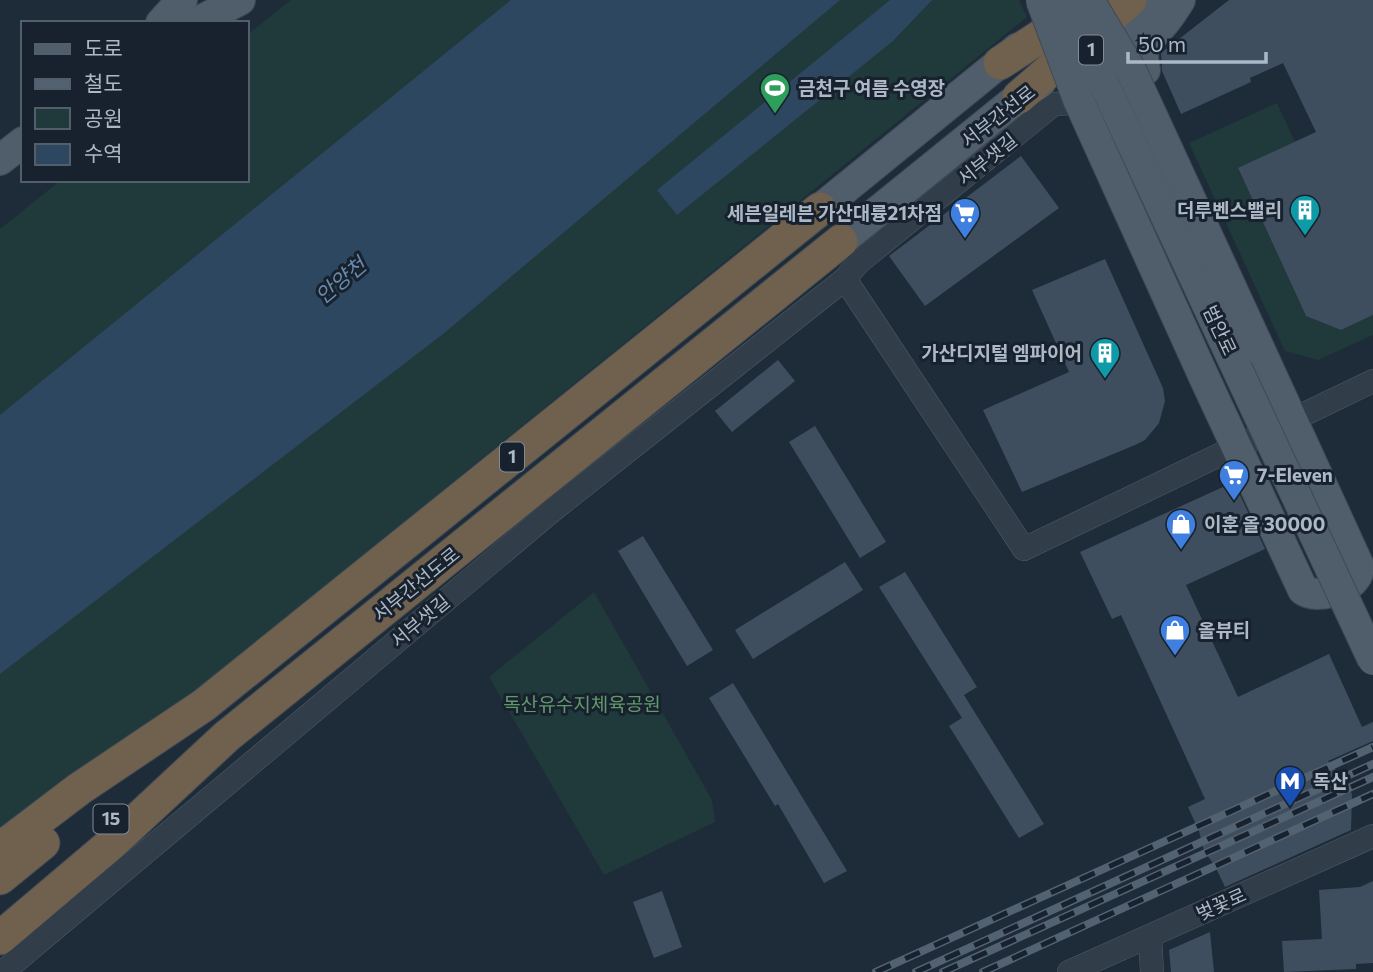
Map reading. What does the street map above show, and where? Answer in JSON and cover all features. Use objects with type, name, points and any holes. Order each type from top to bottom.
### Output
[{"type":"highway","points":[[1000,64],[1096,0]]},
{"type":"highway","points":[[1019,97],[1130,0]]},
{"type":"highway","name":"서부간선도로","points":[[0,849],[79,789],[204,705],[820,209]]},
{"type":"highway","name":"서부간선도로","points":[[0,938],[112,843],[227,736],[841,241]]},
{"type":"highway","name":"15","points":[[0,878],[86,809],[204,705]]},
{"type":"highway","name":"15","points":[[0,908],[102,826],[227,736]]},
{"type":"main road","points":[[163,21],[182,0]]},
{"type":"main road","points":[[175,21],[201,0]]},
{"type":"main road","points":[[200,21],[240,0]]},
{"type":"main road","points":[[1041,0],[1078,99],[1303,590],[1310,595],[1324,595],[1350,583],[1356,578],[1359,566],[1131,70],[1089,0]]},
{"type":"main road","name":"범안로","points":[[1065,0],[1373,660]]},
{"type":"main road","name":"서부간선로","points":[[820,209],[1000,64],[1072,0]]},
{"type":"main road","name":"서부간선로","points":[[841,241],[1019,97],[1125,28],[1161,0]]},
{"type":"main road","points":[[1145,70],[1142,56],[1146,42],[1166,21],[1180,0]]},
{"type":"main road","points":[[0,160],[21,144]]},
{"type":"street","name":"서부샛길","points":[[3,972],[552,510],[845,279],[858,263],[1054,104],[1096,102],[1145,70]]},
{"type":"street","points":[[845,279],[1024,549],[1373,381]]},
{"type":"street","name":"벚꽃로","points":[[1069,972],[1373,836]]},
{"type":"street","points":[[1150,936],[1152,972]]},
{"type":"green space","points":[[291,0],[1019,0],[1027,17],[160,719],[0,839],[0,229],[59,182],[248,182],[248,34]]},
{"type":"green space","points":[[1277,103],[1295,142],[1238,169],[1306,316],[1341,330],[1373,315],[1373,335],[1318,360],[1285,351],[1189,143]]},
{"type":"green space","name":"독산유수지체육공원","points":[[594,592],[712,800],[715,822],[604,875],[489,677]]},
{"type":"water","name":"안양천","points":[[511,0],[840,0],[443,334],[0,674],[0,415]]},
{"type":"water","name":"금천구 여름 수영장","points":[[890,0],[932,0],[893,41],[677,215],[657,190]]},
{"type":"building","points":[[1229,0],[1373,0],[1373,315],[1341,330],[1306,316],[1238,168],[1316,132],[1283,63],[1250,78],[1251,82],[1181,114],[1162,71],[1161,53]]},
{"type":"building","points":[[1021,156],[1059,208],[925,306],[889,256]]},
{"type":"building","name":"가산디지털 엠파이어","points":[[1105,259],[1163,388],[1165,401],[1159,423],[1145,440],[1022,492],[983,410],[1069,372],[1032,290]]},
{"type":"building","points":[[778,360],[795,381],[732,432],[715,411]]},
{"type":"building","points":[[815,426],[886,542],[860,558],[789,442]]},
{"type":"building","points":[[1234,482],[1265,549],[1186,585],[1238,697],[1329,654],[1362,727],[1373,722],[1373,741],[1328,761],[1349,785],[1352,795],[1351,830],[1225,887],[1204,851],[1199,831],[1188,807],[1205,799],[1121,615],[1112,619],[1080,552]]},
{"type":"building","points":[[643,536],[713,650],[687,666],[618,551]]},
{"type":"building","points":[[845,562],[863,590],[753,659],[735,630]]},
{"type":"building","points":[[905,572],[977,687],[964,695],[1044,824],[1019,838],[949,726],[962,718],[879,587]]},
{"type":"building","points":[[733,683],[847,871],[824,883],[778,804],[775,806],[709,698]]},
{"type":"building","points":[[1373,881],[1373,963],[1356,964],[1356,969],[1284,972],[1282,941],[1322,939],[1319,890],[1360,887]]},
{"type":"building","points":[[662,891],[682,947],[654,958],[633,902]]},
{"type":"building","points":[[1210,932],[1214,972],[1171,972],[1169,950]]},
{"type":"railway","points":[[876,972],[1373,747]]},
{"type":"railway","points":[[916,972],[1373,764]]},
{"type":"railway","points":[[943,972],[1373,777]]},
{"type":"railway","points":[[983,972],[1373,794]]},
{"type":"place","name":"금천구 여름 수영장","points":[[775,115]]},
{"type":"place","name":"더루벤스밸리","points":[[1305,237]]},
{"type":"place","name":"세븐일레븐 가산대륭21차점","points":[[965,240]]},
{"type":"place","name":"가산디지털 엠파이어","points":[[1105,380]]},
{"type":"place","name":"7-Eleven","points":[[1234,502]]},
{"type":"place","name":"이훈 올 30000","points":[[1181,551]]},
{"type":"place","name":"올뷰티","points":[[1175,657]]},
{"type":"place","name":"독산","points":[[1290,808]]}]
